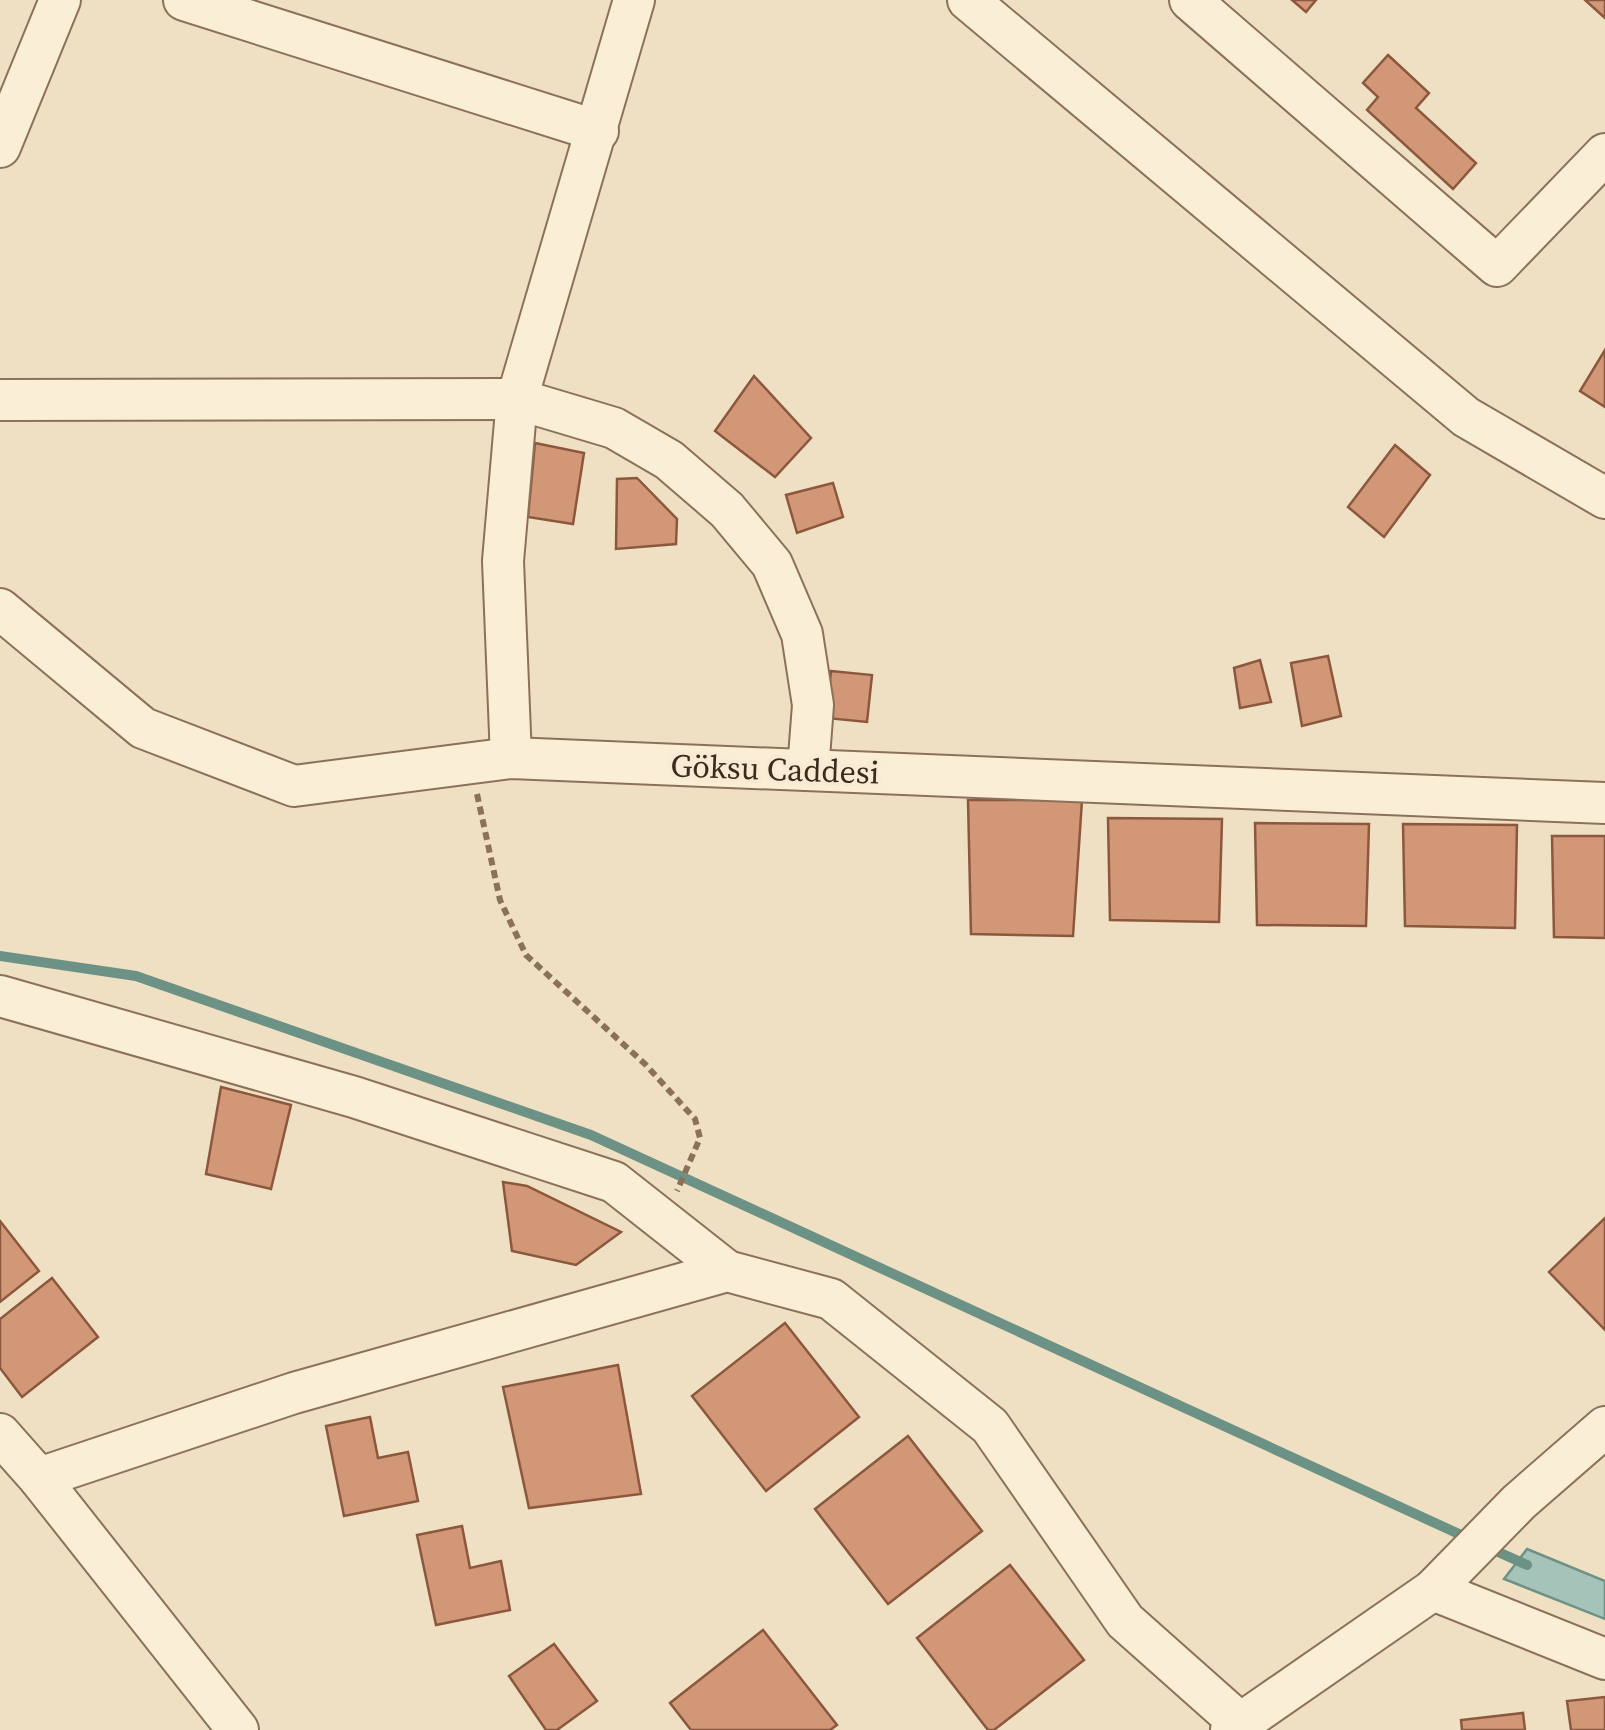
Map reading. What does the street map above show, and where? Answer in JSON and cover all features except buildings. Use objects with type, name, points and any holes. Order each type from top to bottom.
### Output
[{"type":"street","points":[[0,147],[60,0]]},
{"type":"street","points":[[184,0],[598,131]]},
{"type":"street","points":[[511,758],[504,561],[517,399],[634,0]]},
{"type":"street","points":[[968,0],[1466,416],[1605,498]]},
{"type":"street","points":[[1190,0],[1497,266],[1605,154]]},
{"type":"street","points":[[0,400],[517,399],[614,428],[669,460],[727,510],[772,564],[802,634],[813,705],[808,770]]},
{"type":"street","name":"Göksu Caddesi","points":[[0,608],[143,728],[294,786],[511,758],[1605,803]]},
{"type":"street","points":[[0,996],[354,1096],[614,1182],[726,1271],[831,1298],[990,1426],[1125,1620],[1237,1727],[1433,1590],[1519,1502],[1605,1427]]},
{"type":"street","points":[[38,1478],[294,1393],[726,1271]]},
{"type":"street","points":[[0,1434],[238,1730]]},
{"type":"street","points":[[1433,1590],[1605,1659]]},
{"type":"street","points":[[1293,1730],[1306,1680]]},
{"type":"path","points":[[472,763],[500,900],[526,955],[645,1064],[695,1119],[700,1138],[676,1194]]},
{"type":"water","points":[[1527,1549],[1605,1581],[1605,1619],[1504,1579]]},
{"type":"waterway","points":[[0,956],[136,976],[591,1135],[1472,1540]]},
{"type":"waterway","points":[[1487,1547],[1527,1565]]}]
